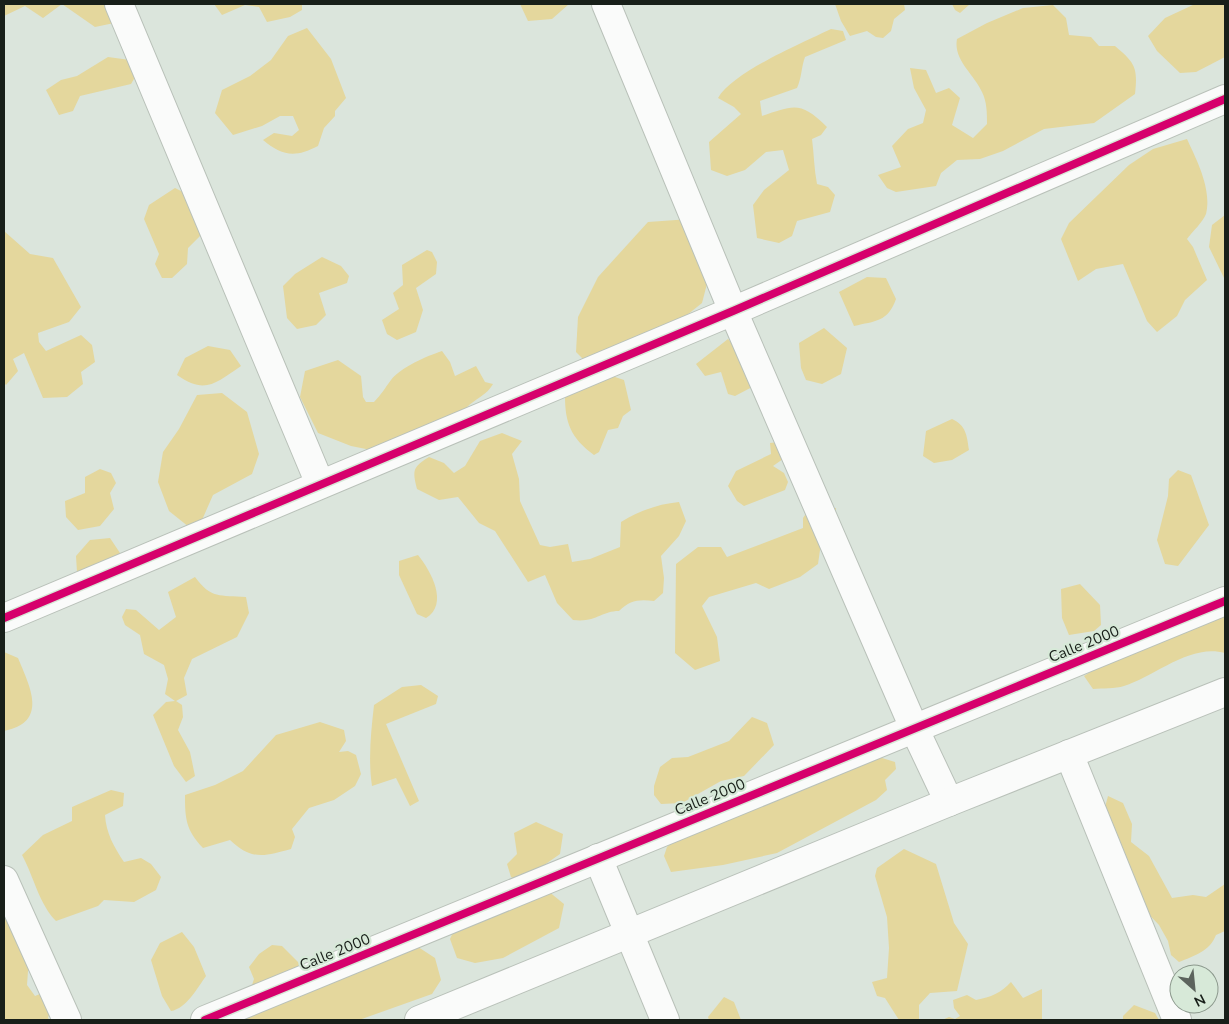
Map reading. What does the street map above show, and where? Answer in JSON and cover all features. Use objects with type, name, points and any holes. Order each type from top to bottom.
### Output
[{"type":"street","points":[[119,4],[320,484]]},
{"type":"street","points":[[606,4],[733,311],[914,728],[949,802]]},
{"type":"street","points":[[4,618],[733,311],[1225,98]]},
{"type":"street","name":"Calle 2000","points":[[205,1020],[1225,601]]},
{"type":"street","points":[[419,1020],[949,802],[1225,692]]},
{"type":"street","points":[[1069,754],[1177,1020]]},
{"type":"street","points":[[598,858],[665,1020]]},
{"type":"street","points":[[4,880],[67,1020]]},
{"type":"shaded area","points":[[4,4],[62,4],[43,18],[25,6],[4,16]]},
{"type":"shaded area","points":[[62,4],[123,4],[119,22],[95,27]]},
{"type":"shaded area","points":[[214,4],[302,4],[302,10],[290,17],[267,22],[259,7],[245,5],[222,15]]},
{"type":"shaded area","points":[[520,4],[569,4],[552,19],[528,21]]},
{"type":"shaded area","points":[[835,4],[904,4],[905,10],[894,19],[891,31],[883,38],[876,37],[867,31],[850,36],[841,21]]},
{"type":"shaded area","points":[[952,4],[970,4],[960,13],[955,10]]},
{"type":"shaded area","points":[[1195,4],[1225,4],[1225,57],[1196,72],[1180,73],[1157,51],[1148,36],[1165,18]]},
{"type":"shaded area","points":[[1053,5],[1066,18],[1069,35],[1091,37],[1099,46],[1115,46],[1127,57],[1134,66],[1136,78],[1135,94],[1094,123],[1044,129],[1003,151],[980,159],[957,160],[941,173],[936,186],[896,192],[887,188],[878,175],[901,167],[892,146],[908,129],[923,123],[926,110],[914,88],[910,68],[926,70],[936,93],[949,88],[960,98],[952,125],[973,138],[987,124],[986,104],[978,85],[958,54],[957,39],[987,23],[1023,8]]},
{"type":"shaded area","points":[[307,28],[331,59],[346,98],[335,111],[335,116],[324,128],[318,146],[296,154],[289,154],[276,149],[263,140],[274,133],[292,136],[299,130],[293,116],[280,116],[262,126],[233,135],[215,113],[222,90],[250,76],[271,60],[288,36]]},
{"type":"shaded area","points":[[831,29],[843,31],[846,40],[805,57],[797,88],[760,101],[762,116],[782,109],[803,109],[827,127],[821,135],[812,139],[817,184],[828,187],[835,195],[830,212],[797,221],[792,236],[779,243],[757,238],[753,205],[764,190],[789,170],[783,150],[766,152],[745,170],[727,176],[711,170],[709,142],[741,114],[734,107],[718,98],[726,88],[753,68]]},
{"type":"shaded area","points":[[108,57],[130,60],[138,72],[131,84],[80,96],[73,111],[59,115],[46,90],[61,80],[77,76]]},
{"type":"shaded area","points":[[1187,139],[1203,175],[1207,205],[1205,217],[1187,239],[1193,247],[1207,280],[1185,300],[1177,316],[1157,332],[1147,321],[1123,264],[1096,269],[1078,281],[1061,239],[1069,223],[1129,165],[1153,149]]},
{"type":"shaded area","points":[[175,188],[193,197],[207,220],[200,236],[188,248],[187,264],[172,278],[162,278],[155,264],[159,254],[144,219],[149,205]]},
{"type":"shaded area","points":[[1225,215],[1225,280],[1209,247],[1212,225]]},
{"type":"shaded area","points":[[690,219],[708,280],[702,303],[682,319],[593,369],[576,352],[578,317],[598,277],[648,222]]},
{"type":"shaded area","points":[[4,231],[30,254],[53,258],[81,307],[69,322],[38,333],[39,342],[46,351],[81,335],[92,345],[95,362],[81,372],[83,384],[67,397],[43,398],[24,353],[13,359],[18,371],[6,385],[4,383]]},
{"type":"shaded area","points":[[427,250],[432,252],[437,262],[436,274],[416,288],[423,310],[416,332],[397,340],[387,334],[382,320],[399,309],[393,293],[403,285],[402,265]]},
{"type":"shaded area","points":[[322,257],[341,266],[349,276],[347,283],[319,293],[326,315],[316,325],[297,329],[287,318],[283,286],[295,274]]},
{"type":"shaded area","points":[[867,277],[886,278],[896,299],[893,307],[885,316],[854,326],[839,292]]},
{"type":"shaded area","points":[[824,328],[847,348],[841,374],[822,384],[806,380],[801,368],[799,343]]},
{"type":"shaded area","points":[[728,339],[741,352],[756,385],[735,396],[728,394],[721,372],[705,376],[696,364]]},
{"type":"shaded area","points":[[208,346],[230,350],[241,366],[217,382],[203,385],[187,381],[177,375],[185,358]]},
{"type":"shaded area","points":[[442,351],[450,362],[455,376],[476,366],[485,382],[493,384],[466,408],[376,451],[351,446],[318,433],[300,397],[305,371],[338,360],[361,376],[363,397],[366,402],[374,402],[395,375],[408,366]]},
{"type":"shaded area","points":[[600,372],[624,380],[631,410],[623,416],[618,428],[608,430],[599,452],[594,455],[586,449],[571,429],[566,414],[565,396]]},
{"type":"shaded area","points":[[222,393],[247,412],[259,454],[252,474],[213,495],[202,520],[189,527],[169,511],[158,482],[163,452],[179,429],[197,395]]},
{"type":"shaded area","points":[[952,419],[957,421],[963,428],[969,450],[952,460],[934,463],[923,456],[926,431]]},
{"type":"shaded area","points":[[502,433],[522,441],[512,454],[519,479],[520,501],[540,545],[550,547],[568,544],[572,562],[590,559],[620,547],[621,522],[628,518],[656,506],[679,502],[686,521],[679,536],[661,556],[664,578],[663,593],[654,601],[635,601],[619,611],[587,620],[573,620],[557,603],[545,575],[528,582],[495,531],[479,523],[458,497],[439,500],[417,489],[414,473],[424,460],[429,457],[444,463],[454,473],[465,466],[480,441]]},
{"type":"shaded area","points":[[778,442],[783,459],[773,466],[784,473],[788,482],[785,490],[744,506],[737,501],[728,486],[736,471],[771,454],[770,443]]},
{"type":"shaded area","points":[[100,469],[111,473],[116,483],[110,493],[114,509],[100,526],[78,530],[66,517],[65,501],[85,493],[85,477]]},
{"type":"shaded area","points":[[1178,470],[1191,475],[1209,525],[1178,566],[1165,564],[1157,540],[1168,496],[1169,479]]},
{"type":"shaded area","points":[[810,508],[836,508],[835,519],[822,536],[818,564],[800,577],[769,589],[756,583],[709,597],[702,606],[717,637],[720,661],[695,670],[675,653],[676,564],[698,547],[721,547],[727,557],[803,528],[803,518]]},
{"type":"shaded area","points":[[110,538],[120,553],[115,565],[92,581],[77,572],[76,556],[90,540]]},
{"type":"shaded area","points":[[418,555],[436,587],[436,604],[433,612],[426,618],[417,614],[399,575],[399,561]]},
{"type":"shaded area","points":[[195,577],[211,592],[223,596],[246,597],[249,613],[237,637],[192,659],[184,678],[187,695],[176,701],[182,705],[183,717],[178,730],[190,752],[195,776],[186,782],[174,766],[153,715],[166,702],[175,701],[165,694],[168,679],[164,665],[144,654],[140,635],[125,625],[122,617],[126,609],[136,610],[159,630],[176,617],[168,592]]},
{"type":"shaded area","points":[[1080,584],[1100,605],[1101,625],[1094,631],[1069,635],[1062,618],[1061,589]]},
{"type":"shaded area","points":[[1225,586],[1225,653],[1212,651],[1186,656],[1124,686],[1093,689],[1084,676]]},
{"type":"shaded area","points":[[4,652],[18,658],[31,691],[32,702],[31,712],[27,720],[18,726],[4,731]]},
{"type":"shaded area","points":[[421,685],[438,696],[436,704],[386,724],[419,801],[410,806],[396,778],[372,786],[370,756],[372,725],[374,705],[402,687]]},
{"type":"shaded area","points":[[752,717],[767,723],[774,745],[744,776],[721,781],[682,803],[661,804],[654,795],[654,786],[660,767],[672,758],[688,757],[729,741]]},
{"type":"shaded area","points":[[320,722],[344,730],[346,741],[339,752],[348,751],[356,755],[361,774],[355,786],[334,800],[309,808],[292,829],[295,837],[291,849],[274,854],[252,854],[238,847],[230,840],[203,848],[190,830],[185,811],[185,795],[215,785],[243,771],[276,735]]},
{"type":"shaded area","points":[[869,754],[895,762],[896,769],[885,780],[887,790],[876,800],[777,853],[723,865],[671,872],[664,856],[667,847],[686,828]]},
{"type":"shaded area","points":[[111,790],[124,793],[123,806],[105,815],[111,840],[124,862],[141,858],[151,864],[161,877],[156,890],[134,902],[104,900],[98,906],[56,921],[45,907],[22,855],[43,835],[72,821],[72,807]]},
{"type":"shaded area","points":[[1108,796],[1123,803],[1132,824],[1131,842],[1149,856],[1172,898],[1193,895],[1206,897],[1225,884],[1225,931],[1216,935],[1206,949],[1179,962],[1171,955],[1168,941],[1159,925],[1138,903],[1101,822]]},
{"type":"shaded area","points":[[536,822],[563,834],[560,854],[520,882],[511,877],[507,864],[517,854],[514,833]]},
{"type":"shaded area","points":[[904,849],[936,864],[954,923],[968,944],[957,991],[930,993],[919,1005],[919,1020],[899,1020],[885,998],[877,996],[872,982],[887,978],[889,948],[887,917],[875,876],[877,868]]},
{"type":"shaded area","points":[[4,869],[44,961],[28,971],[27,985],[35,996],[42,993],[58,1007],[48,1017],[49,1020],[4,1020]]},
{"type":"shaded area","points":[[548,891],[564,904],[559,928],[503,958],[475,963],[457,958],[450,939],[456,926]]},
{"type":"shaded area","points":[[182,932],[194,947],[206,976],[187,1002],[171,1011],[162,996],[151,960],[160,943]]},
{"type":"shaded area","points":[[412,943],[435,958],[441,980],[432,994],[359,1020],[210,1020],[260,999],[252,985],[254,979],[249,967],[259,954],[272,945],[282,946],[300,964],[286,992]]},
{"type":"shaded area","points":[[1011,982],[1023,998],[1042,989],[1042,1020],[942,1020],[949,1017],[955,1019],[960,1016],[954,1008],[953,1000],[967,995],[976,1000],[986,997],[999,992]]},
{"type":"shaded area","points":[[724,997],[734,1002],[741,1020],[709,1020],[708,1017]]},
{"type":"shaded area","points":[[1134,1005],[1155,1013],[1159,1020],[1123,1020],[1123,1016]]},
{"type":"cycle path","points":[[4,618],[733,311],[1225,99]]},
{"type":"cycle path","points":[[205,1020],[1225,601]]}]
